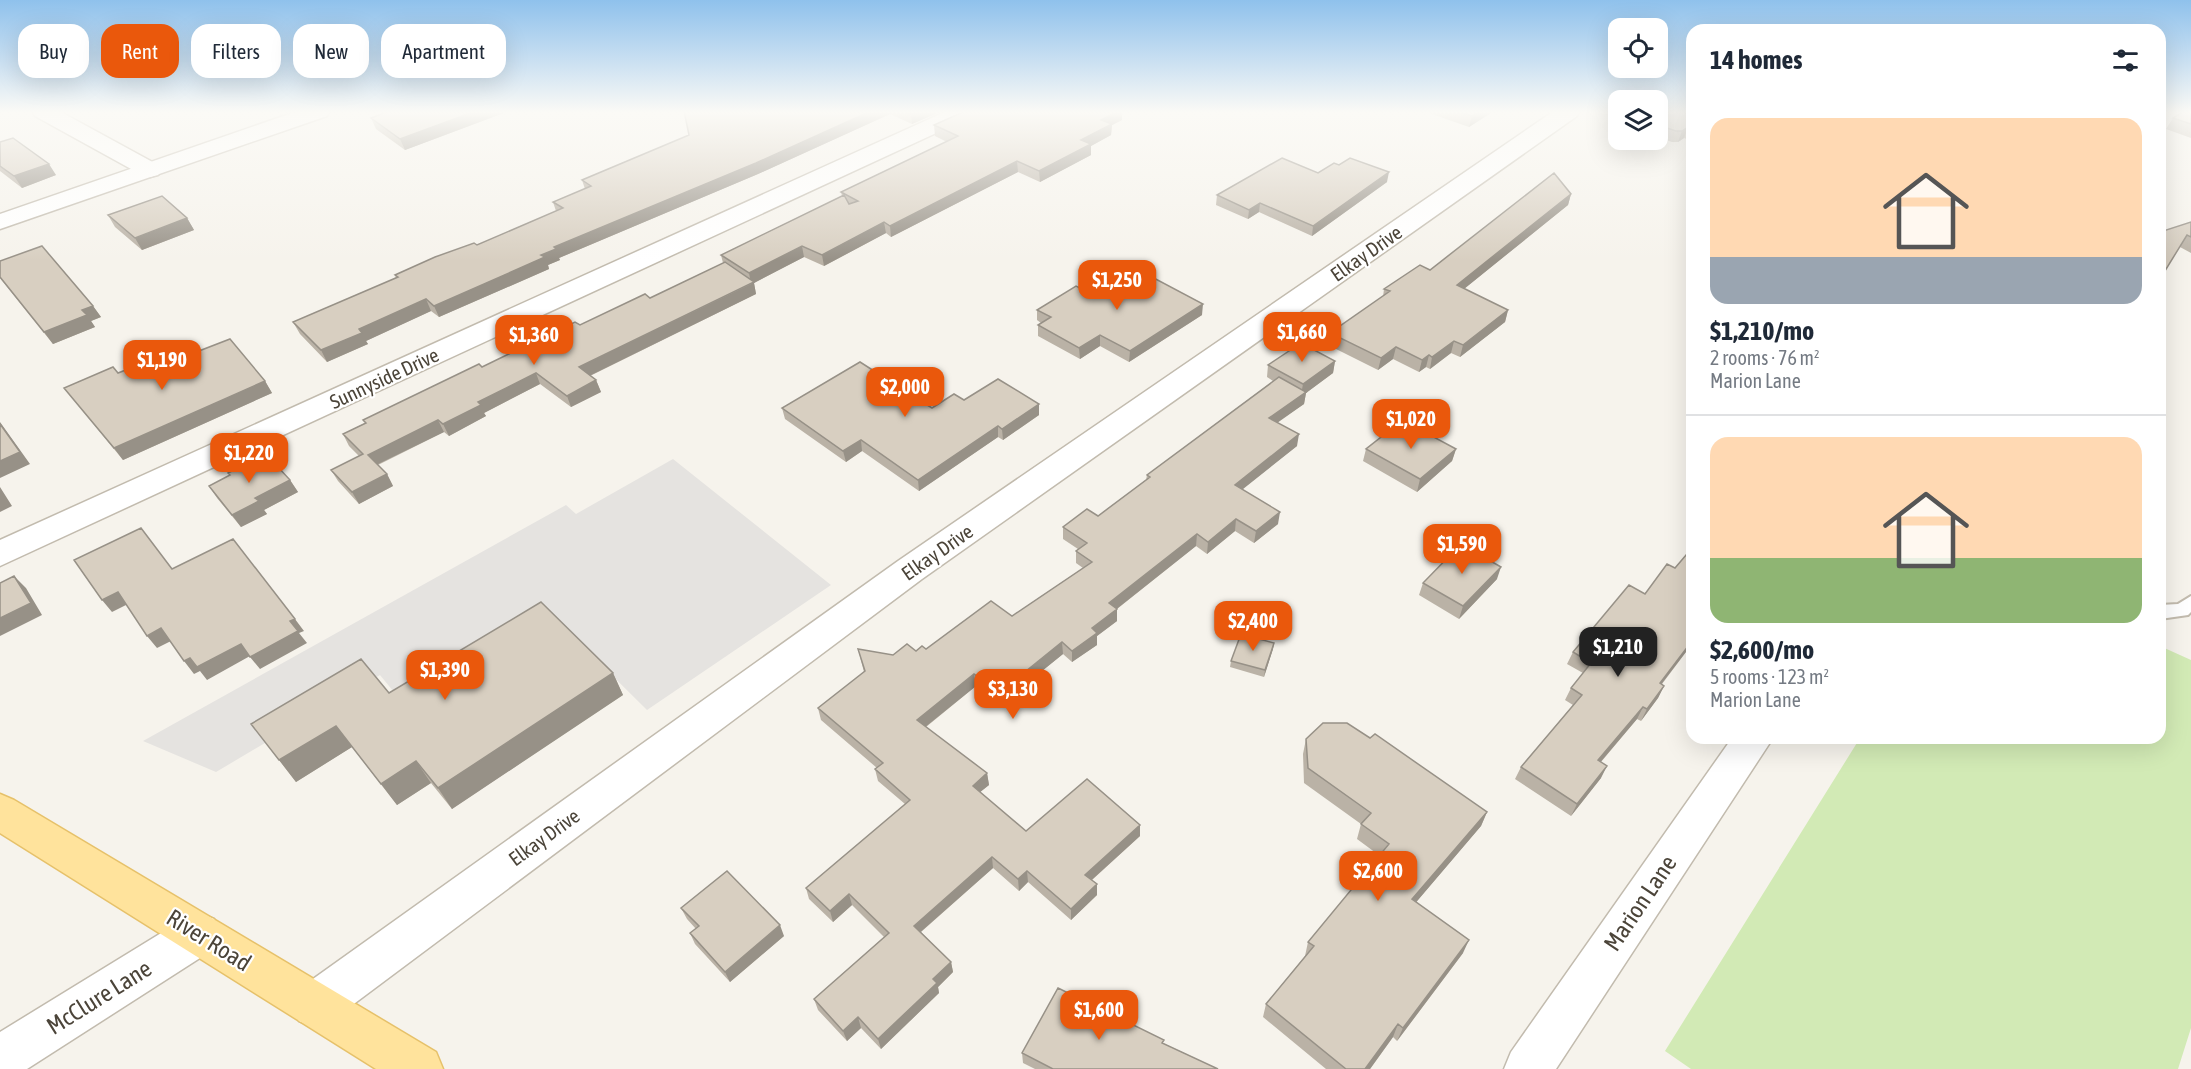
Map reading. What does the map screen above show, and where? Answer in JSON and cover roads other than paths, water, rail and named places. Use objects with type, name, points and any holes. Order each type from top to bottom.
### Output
[{"type":"main road","name":"River Road","points":[[0,812],[419,1069]]},
{"type":"street","points":[[133,161],[150,170]]},
{"type":"street","points":[[0,222],[176,161]]},
{"type":"street","name":"Sunnyside Drive","points":[[0,554],[856,161]]},
{"type":"street","name":"Elkay Drive","points":[[315,1005],[910,570],[1497,161]]},
{"type":"street","name":"Marion Lane","points":[[1528,1069],[1750,744]]},
{"type":"street","name":"McClure Lane","points":[[0,1059],[199,934]]},
{"type":"lane","points":[[2166,612],[2174,612],[2191,603]]}]
